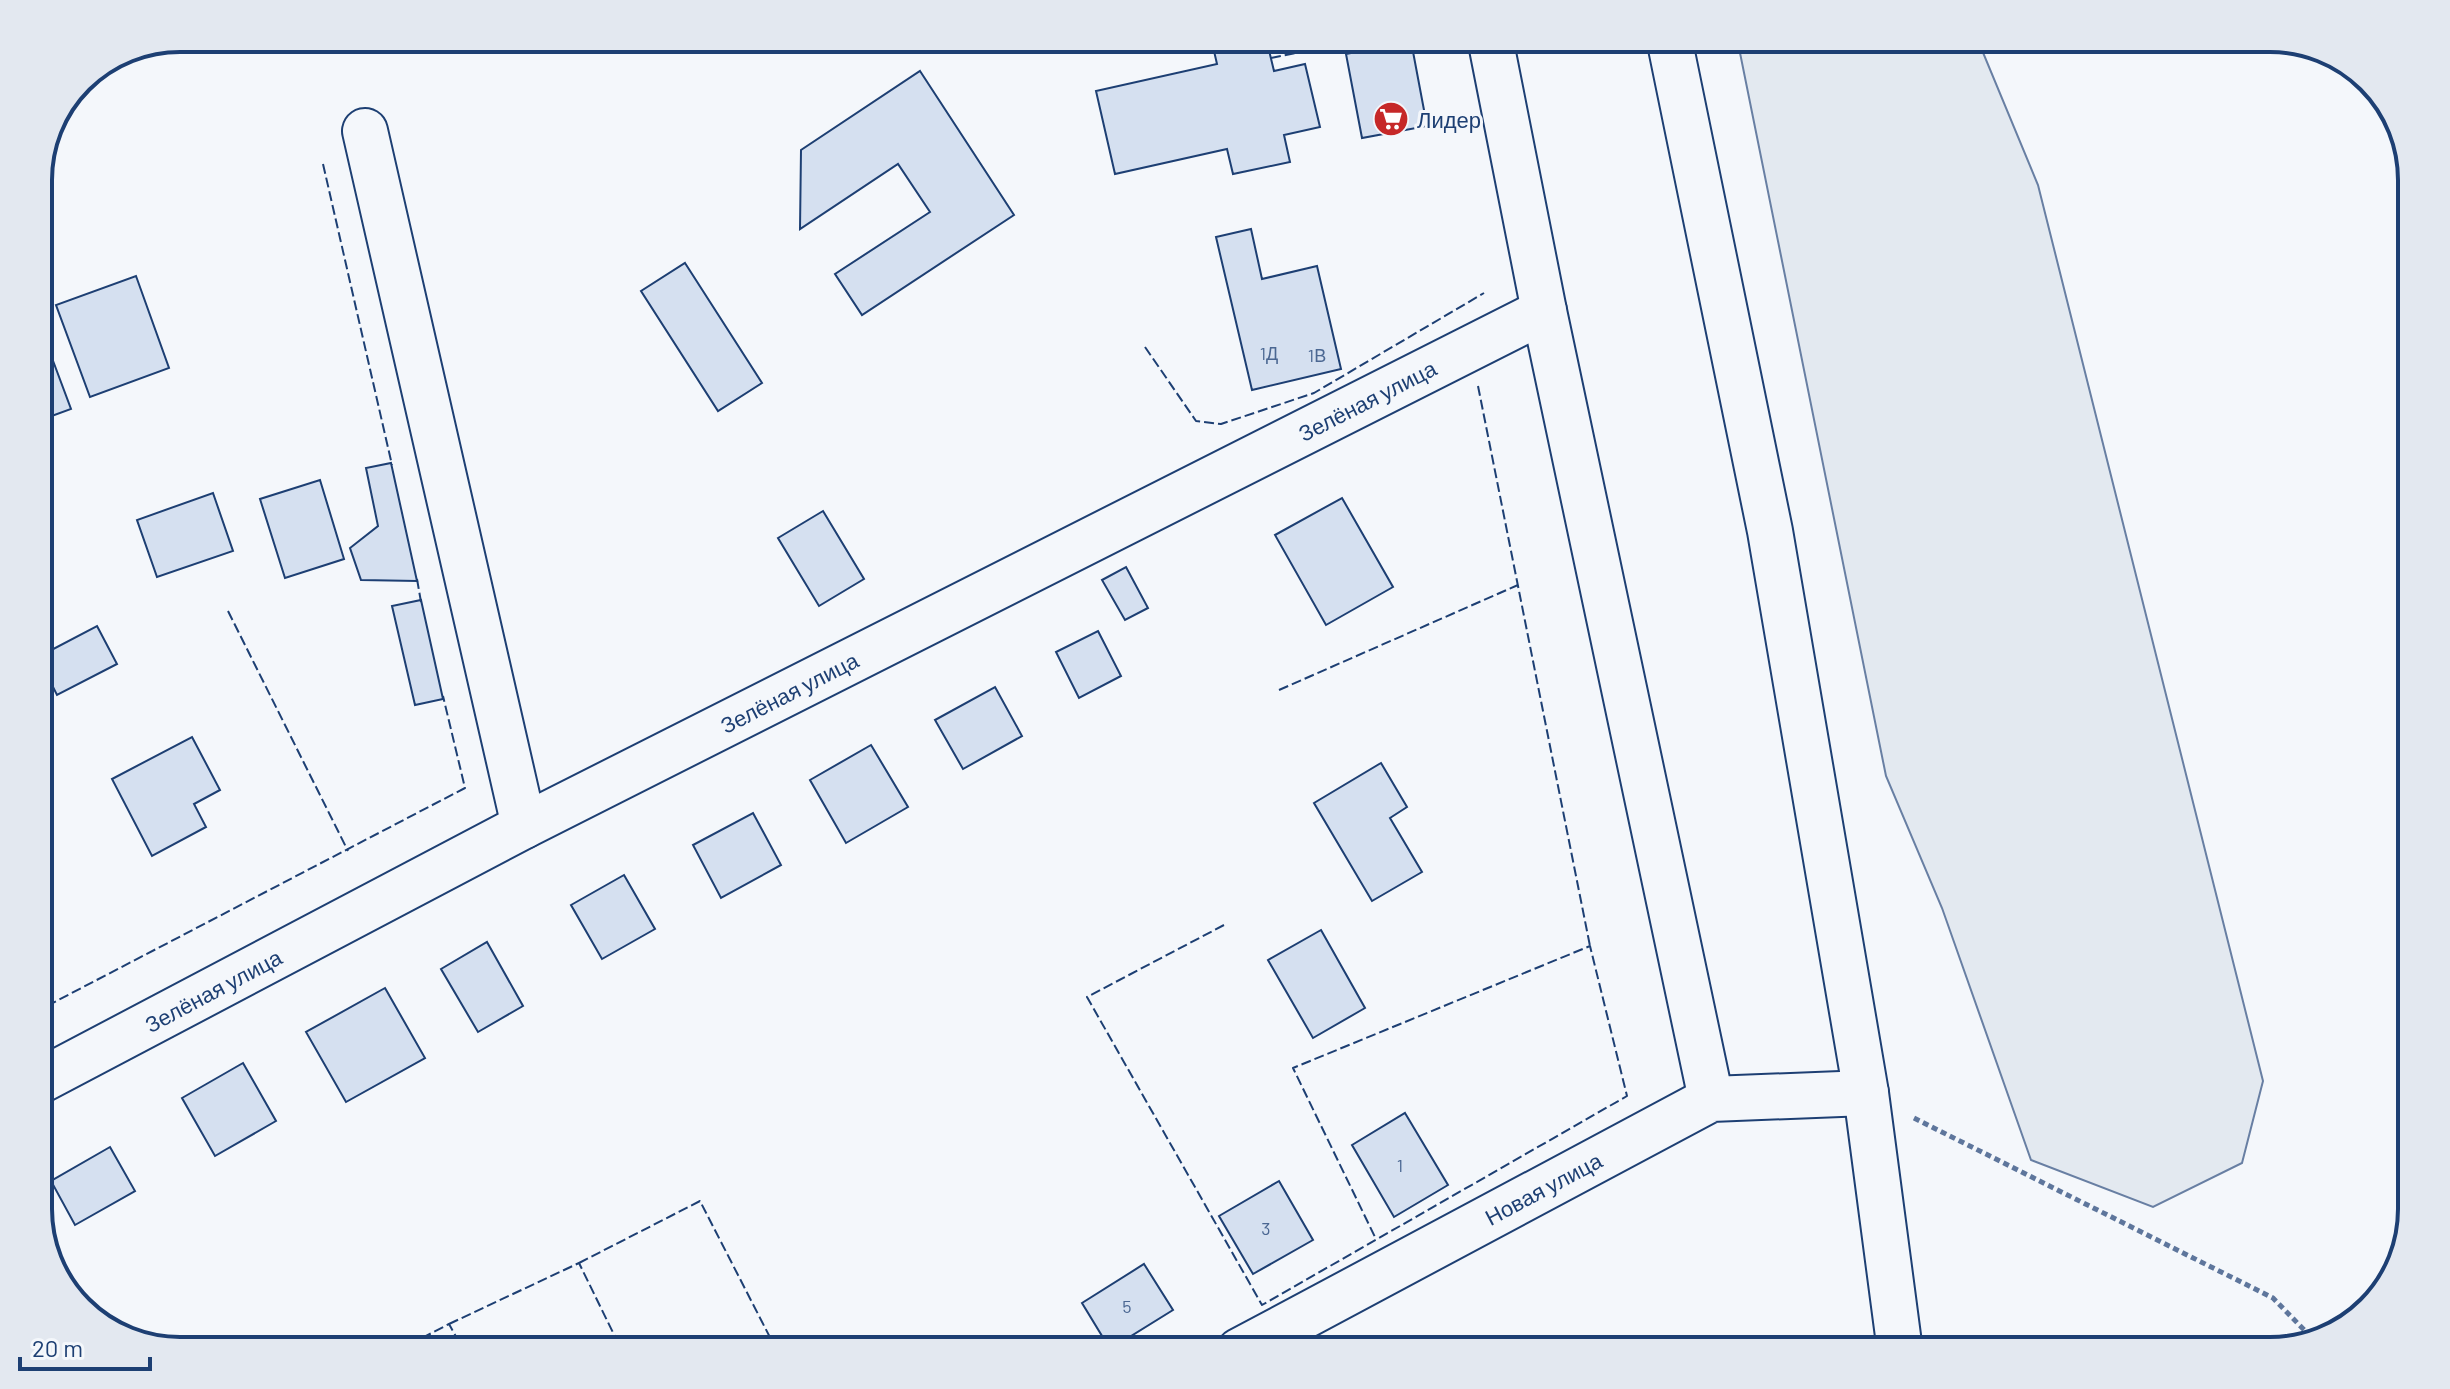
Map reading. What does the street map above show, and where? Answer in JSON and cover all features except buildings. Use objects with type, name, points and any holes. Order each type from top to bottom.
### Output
[{"type":"street","points":[[1493,52],[1544,311],[1711,1099]]},
{"type":"street","points":[[1672,52],[1770,531],[1866,1093],[1898,1337]]},
{"type":"street","points":[[365,131],[524,826]]},
{"type":"street","name":"Зелёная улица","points":[[52,1075],[524,826],[1544,311]]},
{"type":"street","name":"Новая улица","points":[[1265,1337],[1711,1099],[1866,1093]]},
{"type":"path","points":[[1866,1093],[2034,1181],[2273,1298],[2306,1332]]},
{"type":"shaded area","points":[[1740,52],[1983,52],[2038,185],[2263,1081],[2242,1163],[2153,1207],[2031,1160],[1942,908],[1886,776]]},
{"type":"fence","points":[[1271,58],[1300,52]]},
{"type":"fence","points":[[323,164],[392,465]]},
{"type":"fence","points":[[1145,347],[1196,421],[1221,424],[1314,393],[1484,293]]},
{"type":"fence","points":[[1478,386],[1590,946]]},
{"type":"fence","points":[[417,579],[421,602]]},
{"type":"fence","points":[[1279,690],[1518,585]]},
{"type":"fence","points":[[228,611],[348,851]]},
{"type":"fence","points":[[52,1003],[465,788],[443,696]]},
{"type":"fence","points":[[1224,925],[1087,997],[1262,1305],[1627,1096],[1590,946],[1293,1068],[1375,1237]]},
{"type":"fence","points":[[579,1263],[700,1201],[770,1337]]},
{"type":"fence","points":[[449,1324],[579,1263],[615,1337]]},
{"type":"fence","points":[[424,1337],[449,1324],[456,1337]]},
{"type":"place","name":"Лидер","points":[[1391,119]]}]
